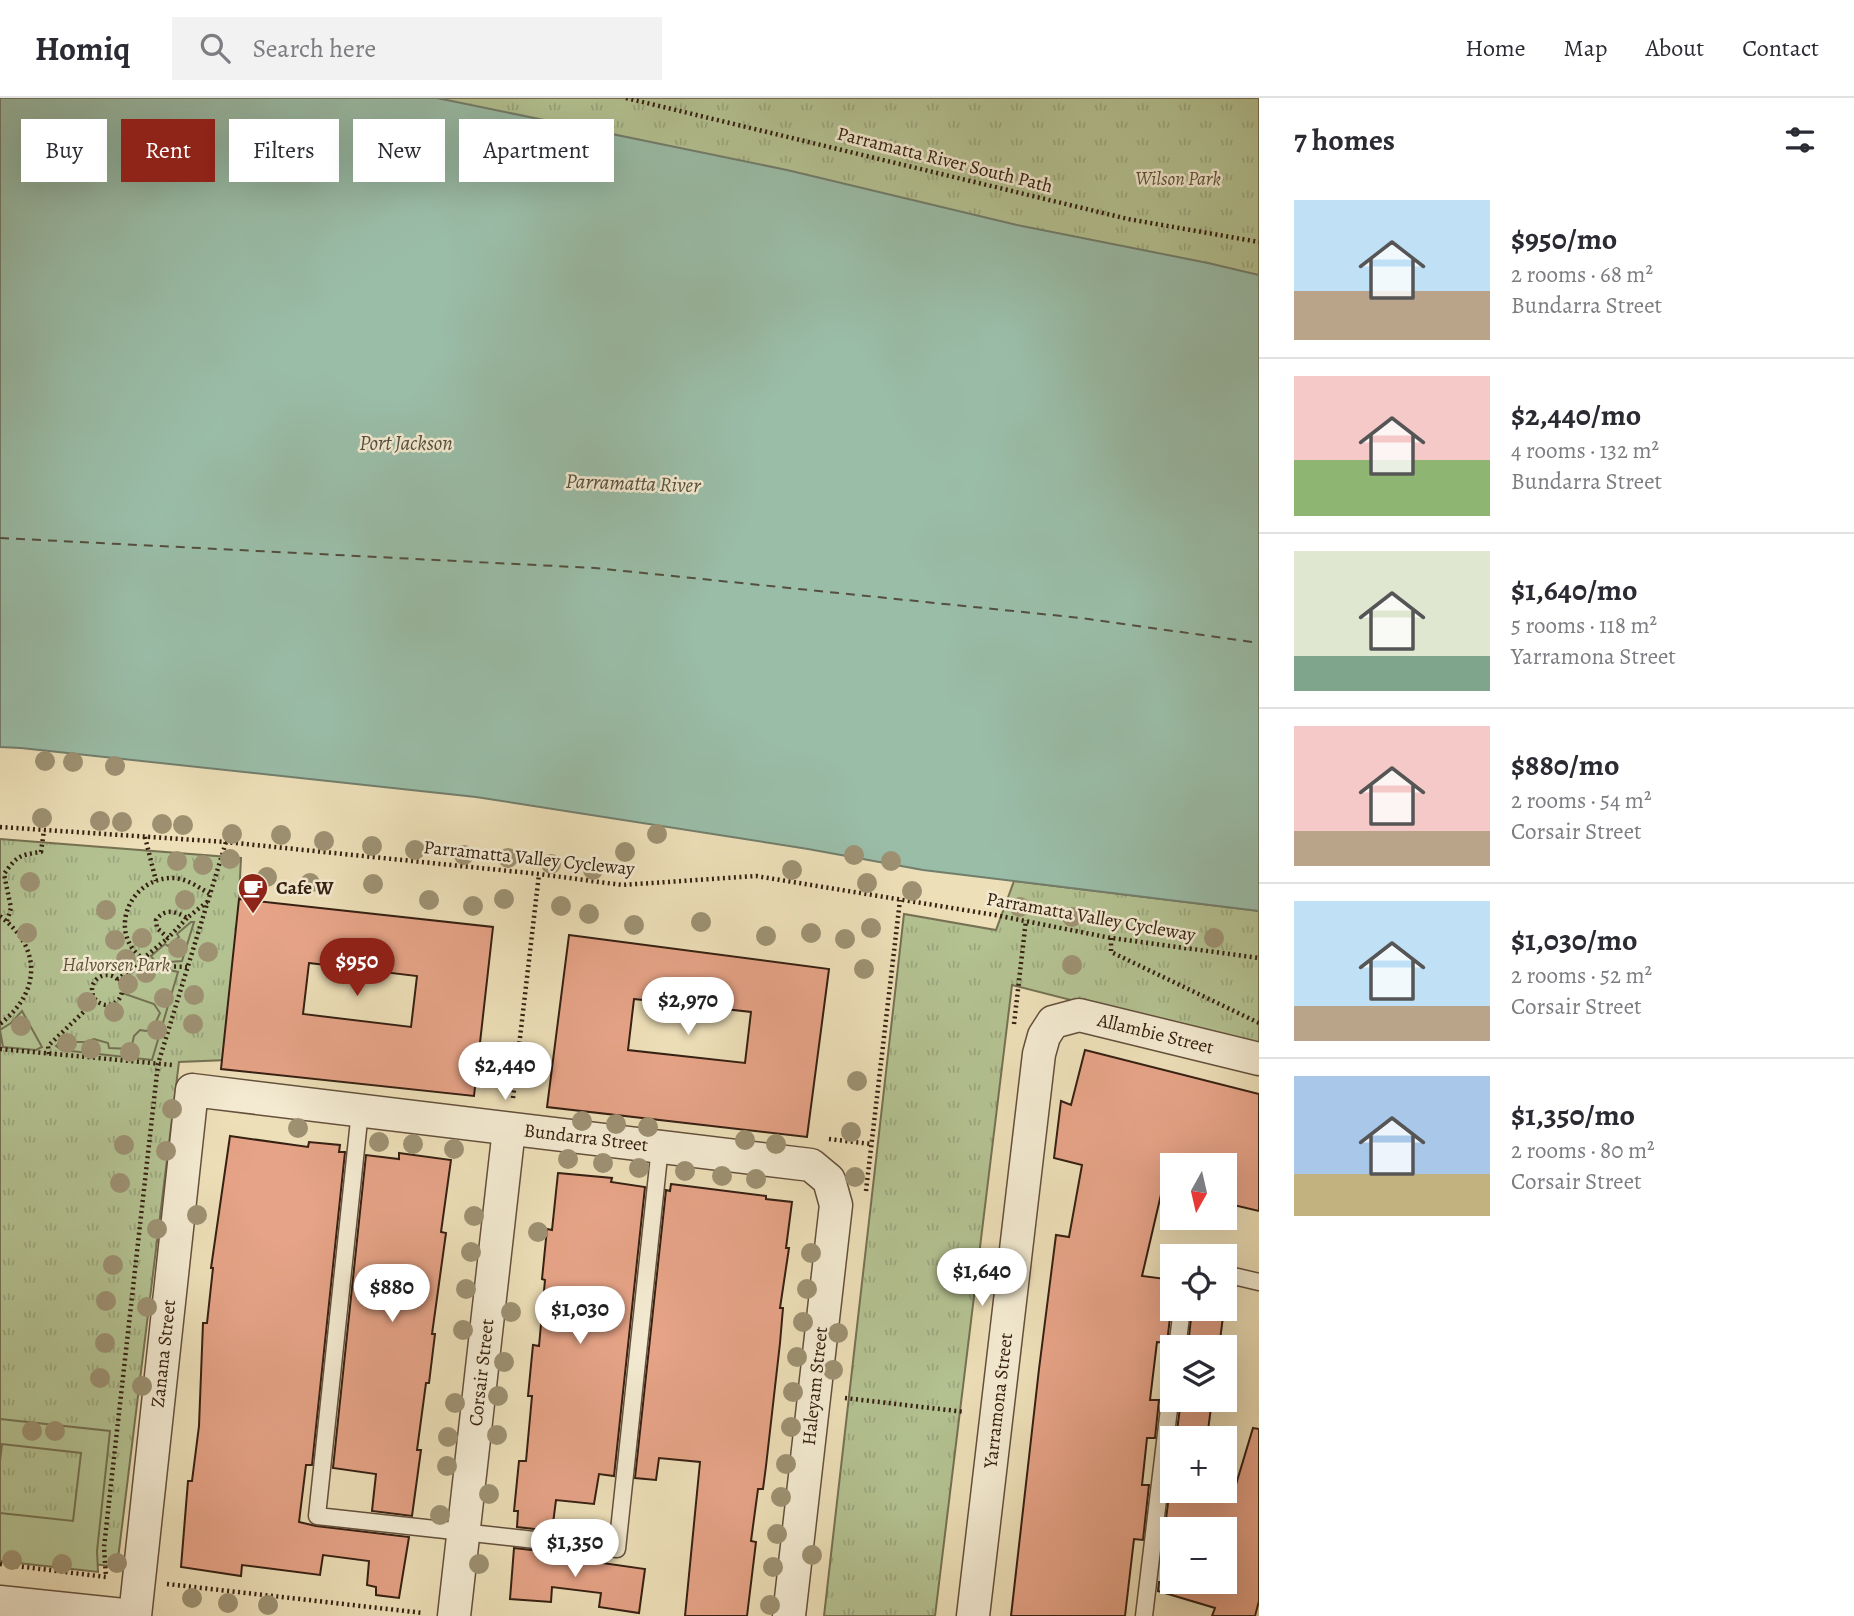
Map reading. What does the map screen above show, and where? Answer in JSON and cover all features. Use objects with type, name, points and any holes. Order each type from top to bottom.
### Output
[{"type":"street","name":"Allambie Street","points":[[1053,1021],[1079,1015],[1259,1059]]},
{"type":"street","name":"Yarramona Street","points":[[973,1616],[1039,1054],[1044,1036],[1053,1021]]},
{"type":"street","name":"Bundarra Street","points":[[187,1078],[360,1111],[511,1116],[660,1147],[811,1165]]},
{"type":"street","name":"Zanana Street","points":[[134,1616],[187,1078]]},
{"type":"street","name":"Corsair Street","points":[[441,1615],[463,1532],[511,1116]]},
{"type":"street","name":"Haleyam Street","points":[[789,1616],[836,1205],[829,1180],[811,1165]]},
{"type":"street","points":[[0,1602],[134,1616]]},
{"type":"lane","points":[[360,1111],[317,1516],[617,1549],[660,1147]]},
{"type":"lane","points":[[1237,1277],[1259,1282]]},
{"type":"lane","points":[[1143,1616],[1168,1412]]},
{"type":"path","name":"Parramatta River South Path","points":[[626,98],[1128,219],[1259,242]]},
{"type":"path","name":"Parramatta Valley Cycleway","points":[[0,827],[226,842],[622,885],[756,876],[995,915],[1111,938],[1259,958]]},
{"type":"path","points":[[7,921],[11,908],[2,872],[15,858],[41,852],[44,830]]},
{"type":"path","points":[[145,837],[156,881]]},
{"type":"path","points":[[511,1116],[538,874]]},
{"type":"path","points":[[187,967],[153,964],[143,959],[128,938],[126,914],[131,899],[141,888],[172,877],[189,881],[210,894]]},
{"type":"path","points":[[117,981],[208,901]]},
{"type":"path","points":[[169,938],[157,928],[156,920],[161,914],[167,911],[177,912],[187,919]]},
{"type":"path","points":[[0,916],[15,928],[26,944],[31,962],[31,980],[25,998],[0,1024]]},
{"type":"path","points":[[1111,938],[1111,952],[1259,1023]]},
{"type":"path","points":[[105,976],[113,977],[117,981],[122,989],[115,1003],[108,1005],[96,1000],[92,992],[98,979],[105,976]]},
{"type":"path","points":[[49,1054],[48,1046],[96,1000]]},
{"type":"path","points":[[0,1049],[49,1054],[187,1078]]},
{"type":"path","points":[[841,1398],[970,1412]]},
{"type":"path","points":[[0,1564],[106,1577]]},
{"type":"path","points":[[159,1583],[441,1615]]},
{"type":"green space","name":"Wilson Park","points":[[404,98],[1259,98],[1259,279],[614,142],[614,119],[503,119]]},
{"type":"green space","name":"Halvorsen Park","points":[[0,839],[241,858],[239,898],[244,899],[227,1060],[179,1062],[117,1567],[0,1553]]},
{"type":"green space","points":[[1014,881],[1259,911],[1259,1048],[1012,985],[935,1616],[824,1616],[904,914],[996,930]]},
{"type":"green space","points":[[194,922],[182,961],[156,963],[151,956],[179,937],[177,934]]},
{"type":"green space","points":[[144,964],[178,972],[152,1060],[62,1050],[56,1046],[68,1036],[75,1042],[94,1039],[108,1043],[109,1048],[131,1049],[134,1036],[140,1030],[153,1028],[160,1013],[154,1004],[125,994],[123,979]]},
{"type":"green space","points":[[22,1011],[42,1047],[36,1050],[3,1047],[0,1030]]},
{"type":"green space","points":[[0,1419],[110,1431],[97,1551],[98,1572],[0,1561],[0,1513],[73,1521],[81,1453],[2,1444],[0,1461]]},
{"type":"water","name":"Port Jackson","points":[[0,98],[437,98],[539,119],[459,119],[459,182],[614,182],[614,134],[787,170],[1017,225],[1259,275],[1259,911],[923,870],[808,849],[476,797],[0,747]]},
{"type":"building","points":[[239,899],[493,927],[474,1096],[221,1069]],"holes":[[[309,963],[417,976],[411,1027],[303,1014]]]},
{"type":"building","points":[[569,935],[829,969],[807,1137],[547,1107]],"holes":[[[634,999],[751,1012],[745,1063],[628,1050]]]},
{"type":"building","points":[[1085,1050],[1259,1094],[1259,1211],[1237,1206],[1237,1153],[1160,1153],[1160,1199],[1142,1276],[1160,1278],[1160,1321],[1170,1321],[1168,1335],[1160,1335],[1160,1342],[1157,1342],[1150,1400],[1159,1400],[1155,1438],[1147,1438],[1142,1485],[1149,1485],[1143,1540],[1134,1539],[1125,1616],[1011,1616],[1056,1235],[1069,1237],[1082,1165],[1054,1158],[1061,1101],[1071,1105]]},
{"type":"building","points":[[230,1136],[308,1147],[309,1142],[340,1145],[339,1152],[345,1152],[312,1465],[306,1465],[299,1522],[409,1537],[399,1598],[376,1595],[376,1587],[367,1585],[369,1561],[323,1555],[320,1575],[242,1565],[241,1576],[181,1567],[188,1481],[192,1481],[199,1426],[203,1323],[207,1323],[211,1268]]},
{"type":"building","points":[[399,1153],[451,1160],[441,1232],[446,1233],[432,1334],[435,1334],[417,1450],[421,1450],[412,1516],[372,1511],[376,1474],[333,1468],[366,1155],[399,1159]]},
{"type":"building","points":[[558,1173],[612,1178],[611,1182],[645,1187],[614,1476],[599,1474],[594,1504],[556,1500],[552,1531],[517,1527],[518,1511],[514,1511],[519,1461],[526,1461],[533,1345],[539,1346],[547,1229],[552,1230]]},
{"type":"building","points":[[671,1184],[766,1196],[766,1199],[792,1202],[766,1466],[763,1489],[758,1489],[751,1541],[756,1542],[747,1616],[685,1616],[700,1462],[659,1458],[656,1480],[635,1478],[666,1190],[670,1191]]},
{"type":"building","points":[[1191,1321],[1222,1321],[1221,1335],[1189,1335]]},
{"type":"building","points":[[1179,1412],[1210,1412],[1209,1426],[1178,1426]]},
{"type":"building","points":[[1253,1428],[1259,1429],[1259,1601],[1255,1616],[1212,1616],[1215,1608],[1168,1594],[1237,1594],[1237,1517],[1166,1517],[1168,1503],[1237,1503],[1237,1481]]},
{"type":"building","points":[[514,1548],[568,1554],[567,1558],[645,1569],[639,1613],[599,1607],[601,1593],[552,1587],[551,1602],[510,1599]]},
{"type":"ferry route","points":[[0,538],[595,568],[1081,618],[1259,643]]},
{"type":"place","name":"Cafe W","points":[[253,915]]},
{"type":"water label","name":"Parramatta River","points":[[633,483]]}]
